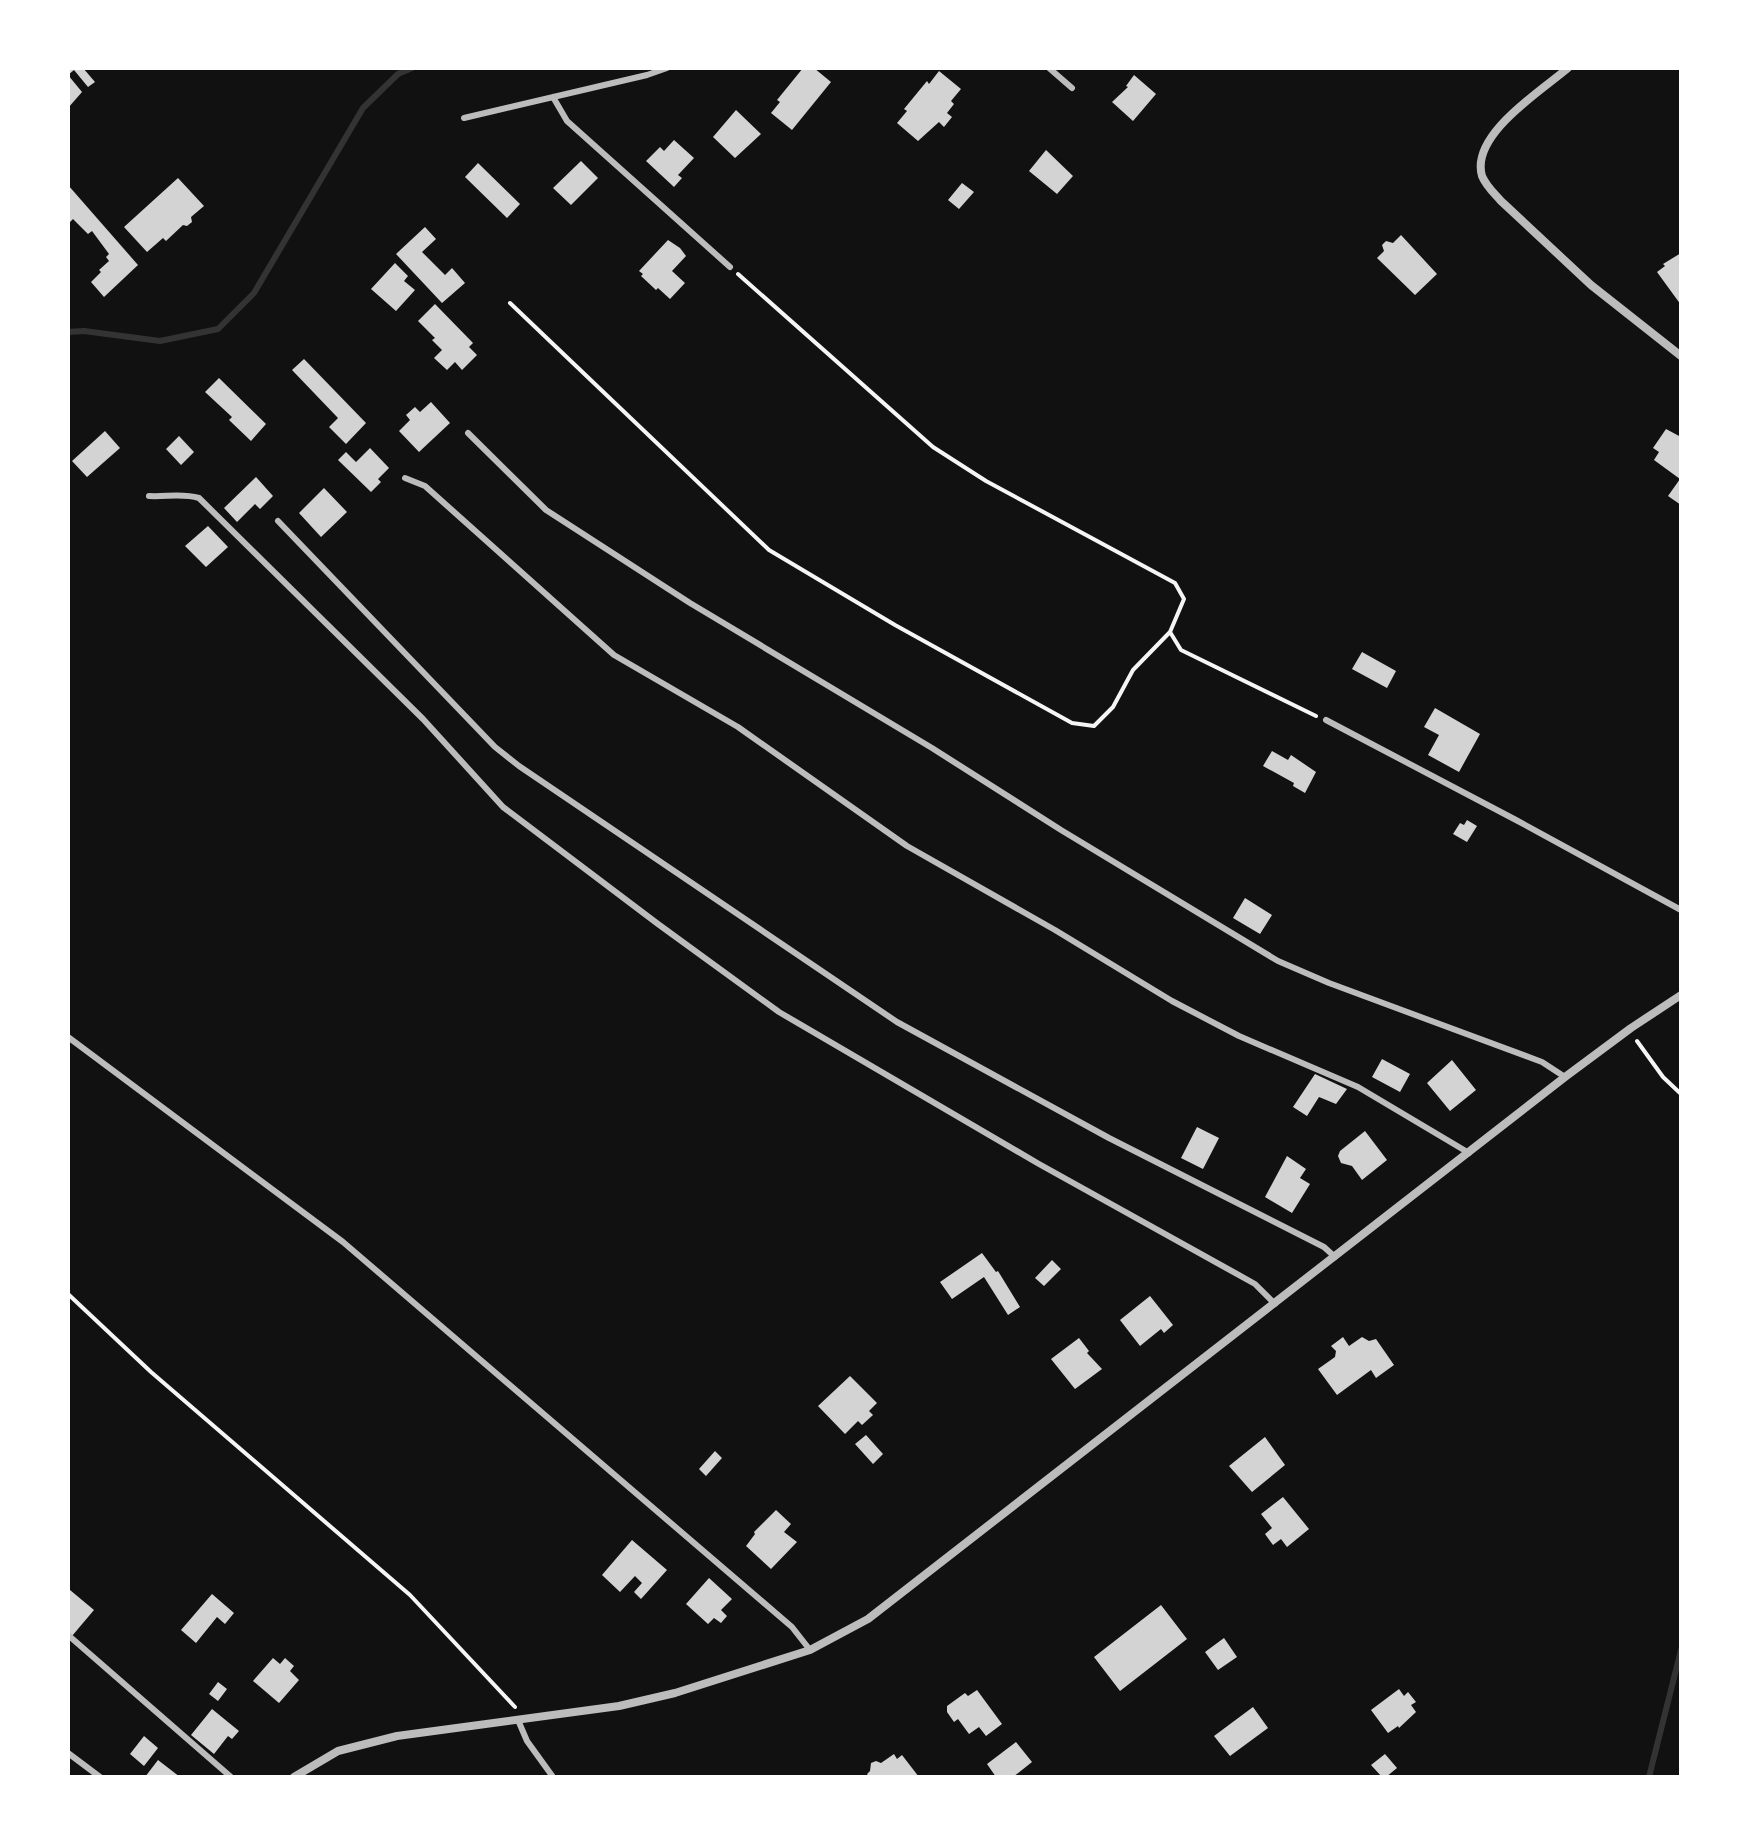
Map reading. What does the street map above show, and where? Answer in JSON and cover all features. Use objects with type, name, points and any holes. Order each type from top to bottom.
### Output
[{"type":"street","points":[[1568,68],[1501,125],[1486,143],[1481,159],[1482,175],[1488,188],[1591,285],[1681,356]]},
{"type":"street","points":[[294,1777],[338,1751],[397,1736],[619,1706],[675,1693],[810,1650],[868,1619],[1565,1077],[1681,995]]},
{"type":"lane","points":[[464,118],[667,68]]},
{"type":"lane","points":[[1049,68],[1072,88]]},
{"type":"lane","points":[[553,97],[567,121],[730,267]]},
{"type":"lane","points":[[468,433],[546,510],[584,535],[690,603],[1278,961],[1542,1062],[1565,1077]]},
{"type":"lane","points":[[405,478],[425,486],[614,655],[727,720],[907,846],[1172,1001],[1239,1036],[1358,1087],[1469,1153]]},
{"type":"lane","points":[[149,496],[184,494],[199,498],[423,719],[503,807],[779,1012],[1039,1164],[1255,1284],[1275,1304]]},
{"type":"lane","points":[[278,521],[495,747],[519,766],[897,1022],[1109,1138],[1324,1247],[1335,1257]]},
{"type":"lane","points":[[1326,720],[1681,910]]},
{"type":"lane","points":[[68,1037],[343,1242],[781,1617],[810,1650]]},
{"type":"lane","points":[[68,1635],[231,1777]]},
{"type":"lane","points":[[520,1720],[527,1741],[553,1777]]},
{"type":"lane","points":[[68,1753],[100,1777]]},
{"type":"path","points":[[510,303],[769,550],[895,625],[1072,723],[1094,726],[1113,707],[1133,670],[1170,632],[1184,599],[1175,583],[986,481],[933,447],[730,267]]},
{"type":"path","points":[[1170,632],[1181,650],[1326,720]]},
{"type":"path","points":[[1631,1028],[1640,1047],[1681,1094]]},
{"type":"path","points":[[68,1294],[151,1372],[410,1595],[513,1703],[520,1720]]},
{"type":"building","points":[[68,68],[83,68],[95,82],[88,87],[74,70],[68,75]]},
{"type":"building","points":[[803,68],[814,68],[831,82],[792,130],[771,113],[780,102],[777,100]]},
{"type":"building","points":[[939,71],[961,89],[951,101],[954,104],[947,113],[952,117],[944,127],[939,122],[918,141],[897,123],[907,111],[904,109]]},
{"type":"building","points":[[68,75],[82,92],[68,108]]},
{"type":"building","points":[[1134,75],[1156,94],[1133,121],[1112,102],[1128,87]]},
{"type":"building","points":[[736,110],[761,134],[735,158],[713,137]]},
{"type":"building","points":[[674,140],[694,158],[678,175],[682,178],[674,187],[646,161],[660,147],[664,151]]},
{"type":"building","points":[[1046,150],[1073,176],[1057,194],[1029,171]]},
{"type":"building","points":[[581,161],[598,178],[571,205],[553,188]]},
{"type":"building","points":[[478,163],[520,204],[507,218],[465,177]]},
{"type":"building","points":[[178,178],[204,206],[191,217],[192,222],[183,225],[166,241],[163,238],[147,252],[124,227]]},
{"type":"building","points":[[962,183],[974,192],[959,209],[948,200]]},
{"type":"building","points":[[68,185],[138,265],[104,297],[91,282],[109,261],[106,257],[109,254],[92,231],[88,234],[73,219],[68,224]]},
{"type":"building","points":[[425,227],[436,239],[422,252],[445,275],[452,268],[465,283],[442,303],[396,254]]},
{"type":"building","points":[[1401,235],[1437,274],[1415,295],[1377,258],[1384,251],[1382,245],[1386,241],[1393,243]]},
{"type":"building","points":[[668,240],[686,256],[672,271],[685,283],[670,299],[658,288],[656,290],[639,271]]},
{"type":"building","points":[[1681,253],[1681,305],[1657,272],[1665,266],[1663,264]]},
{"type":"building","points":[[395,263],[408,276],[404,281],[415,290],[396,311],[371,289]]},
{"type":"building","points":[[435,304],[473,343],[469,347],[477,355],[462,370],[455,362],[447,370],[434,358],[442,350],[418,321]]},
{"type":"building","points":[[304,359],[366,423],[346,444],[329,427],[338,418],[292,370]]},
{"type":"building","points":[[219,378],[266,424],[251,441],[229,420],[232,417],[205,392]]},
{"type":"building","points":[[431,402],[450,423],[419,452],[399,431],[410,420],[406,415],[415,407],[420,412]]},
{"type":"building","points":[[1666,429],[1681,437],[1681,505],[1668,496],[1680,479],[1654,460],[1659,452],[1653,448]]},
{"type":"building","points":[[105,431],[120,448],[87,477],[72,461]]},
{"type":"building","points":[[179,436],[194,452],[181,465],[166,449]]},
{"type":"building","points":[[370,448],[389,468],[371,492],[338,460],[346,452],[356,462]]},
{"type":"building","points":[[256,477],[273,496],[260,509],[255,504],[237,522],[224,508]]},
{"type":"building","points":[[324,488],[347,512],[321,537],[299,513]]},
{"type":"building","points":[[208,526],[228,547],[206,567],[185,546]]},
{"type":"building","points":[[1362,652],[1396,671],[1387,688],[1352,669]]},
{"type":"building","points":[[1435,708],[1480,734],[1459,772],[1428,755],[1439,735],[1424,727]]},
{"type":"building","points":[[1272,751],[1288,760],[1291,755],[1316,772],[1305,793],[1293,786],[1294,783],[1263,766]]},
{"type":"building","points":[[1467,820],[1477,826],[1467,842],[1453,834],[1460,823],[1464,825]]},
{"type":"building","points":[[1245,898],[1272,915],[1260,934],[1233,918]]},
{"type":"building","points":[[1382,1059],[1410,1074],[1400,1092],[1372,1077]]},
{"type":"building","points":[[1452,1060],[1476,1090],[1450,1111],[1427,1083]]},
{"type":"building","points":[[1315,1074],[1347,1089],[1336,1104],[1319,1097],[1307,1116],[1293,1107]]},
{"type":"building","points":[[1197,1127],[1219,1138],[1203,1169],[1181,1158]]},
{"type":"building","points":[[1365,1131],[1387,1160],[1362,1180],[1352,1166],[1341,1163],[1338,1156]]},
{"type":"building","points":[[1287,1156],[1306,1169],[1300,1178],[1310,1184],[1292,1213],[1265,1197]]},
{"type":"building","points":[[982,1253],[998,1271],[1020,1307],[1008,1315],[984,1277],[952,1299],[940,1282]]},
{"type":"building","points":[[1052,1260],[1061,1269],[1044,1286],[1035,1278]]},
{"type":"building","points":[[1150,1296],[1173,1325],[1164,1333],[1161,1329],[1140,1346],[1120,1320]]},
{"type":"building","points":[[1343,1337],[1349,1346],[1362,1337],[1369,1341],[1376,1339],[1394,1365],[1376,1378],[1371,1370],[1337,1395],[1318,1369],[1335,1357],[1336,1351],[1331,1346]]},
{"type":"building","points":[[1079,1338],[1089,1351],[1087,1353],[1102,1369],[1075,1389],[1051,1359]]},
{"type":"building","points":[[850,1376],[877,1403],[869,1411],[873,1415],[862,1425],[858,1421],[845,1434],[818,1406]]},
{"type":"building","points":[[866,1435],[883,1454],[873,1464],[855,1444]]},
{"type":"building","points":[[1265,1437],[1285,1465],[1252,1492],[1229,1466]]},
{"type":"building","points":[[715,1451],[722,1458],[706,1476],[699,1469]]},
{"type":"building","points":[[1283,1497],[1309,1529],[1287,1547],[1281,1539],[1273,1545],[1265,1534],[1272,1528],[1261,1514]]},
{"type":"building","points":[[776,1510],[791,1524],[784,1532],[797,1542],[771,1569],[746,1546],[754,1532]]},
{"type":"building","points":[[632,1540],[667,1570],[641,1599],[634,1592],[642,1583],[635,1576],[620,1592],[602,1575]]},
{"type":"building","points":[[709,1578],[732,1599],[721,1610],[727,1616],[721,1623],[714,1618],[708,1624],[686,1604]]},
{"type":"building","points":[[70,1590],[94,1610],[72,1636],[68,1632]]},
{"type":"building","points":[[212,1594],[234,1613],[225,1624],[217,1617],[196,1643],[181,1630]]},
{"type":"building","points":[[1161,1605],[1187,1639],[1120,1691],[1094,1657]]},
{"type":"building","points":[[1224,1638],[1237,1657],[1218,1670],[1205,1652]]},
{"type":"building","points":[[273,1658],[280,1664],[285,1658],[294,1666],[290,1671],[299,1680],[279,1703],[253,1681]]},
{"type":"building","points":[[218,1682],[227,1689],[218,1701],[209,1694]]},
{"type":"building","points":[[1399,1689],[1404,1696],[1408,1692],[1416,1702],[1411,1705],[1416,1712],[1399,1728],[1388,1733],[1371,1710]]},
{"type":"building","points":[[977,1690],[1002,1724],[986,1736],[979,1727],[969,1734],[958,1719],[954,1722],[947,1712],[947,1706],[965,1693],[968,1696]]},
{"type":"building","points":[[1253,1707],[1268,1728],[1230,1756],[1214,1736]]},
{"type":"building","points":[[212,1709],[239,1731],[232,1739],[228,1736],[214,1754],[191,1735]]},
{"type":"building","points":[[144,1736],[158,1748],[144,1766],[130,1754]]},
{"type":"building","points":[[1016,1742],[1032,1762],[1013,1777],[996,1777],[987,1764]]},
{"type":"building","points":[[894,1754],[897,1759],[902,1755],[919,1777],[869,1777],[867,1774],[871,1763],[881,1763]]},
{"type":"building","points":[[1385,1754],[1397,1768],[1382,1777],[1371,1765]]},
{"type":"building","points":[[158,1760],[180,1777],[145,1777]]},
{"type":"waterway","points":[[68,332],[84,331],[160,341],[218,329],[254,293],[363,108],[398,74],[412,68]]},
{"type":"waterway","points":[[1649,1777],[1681,1650]]}]
